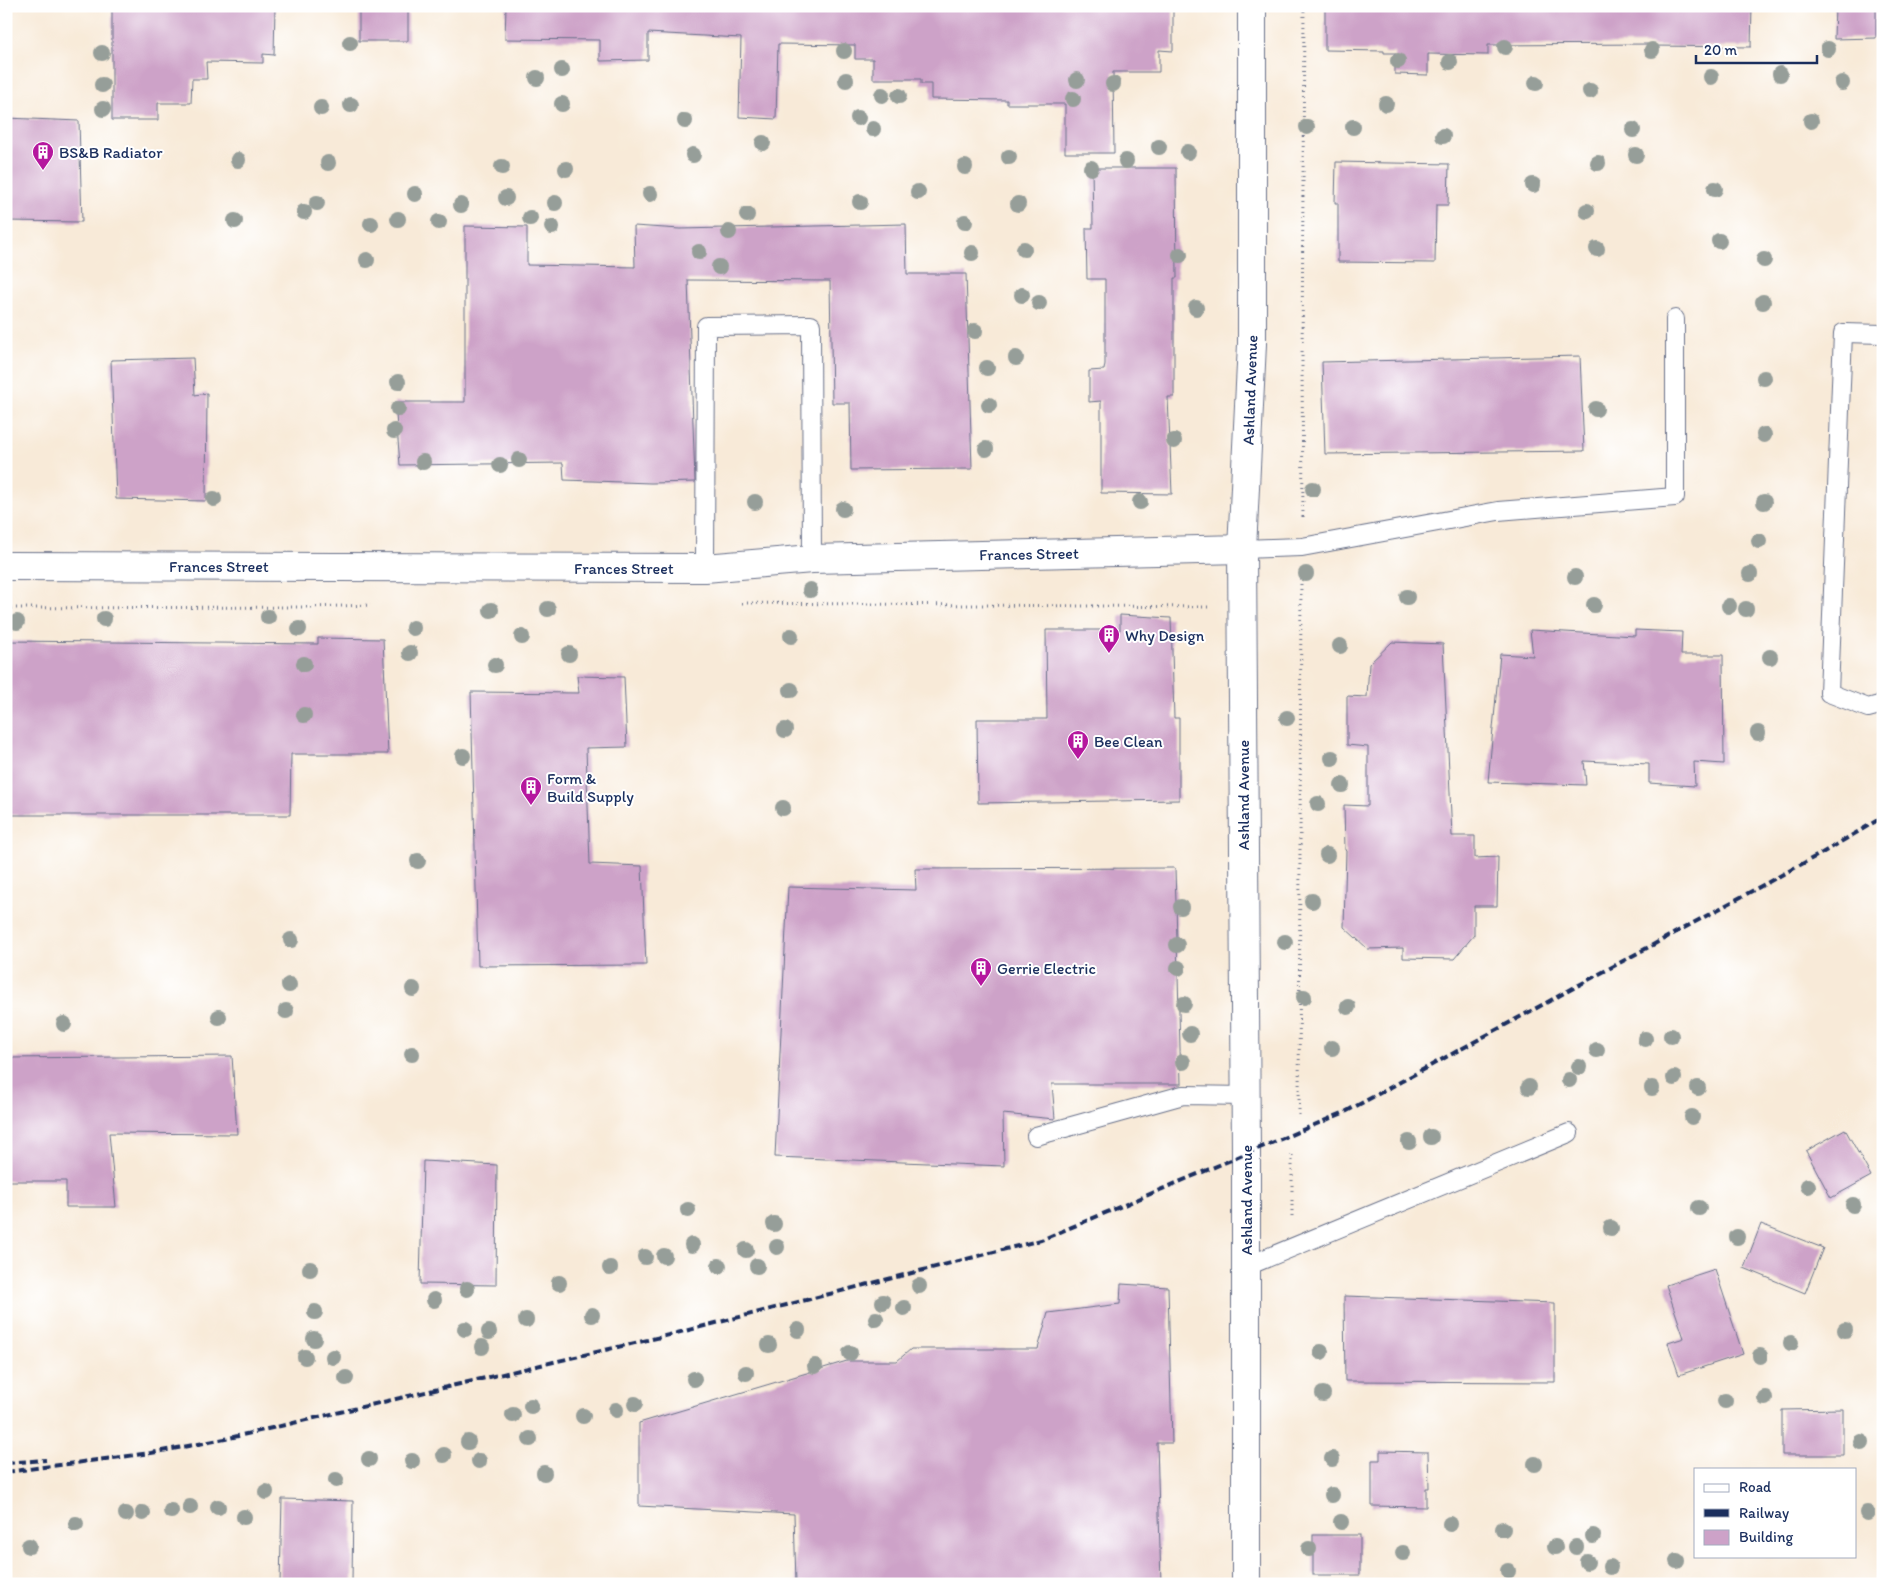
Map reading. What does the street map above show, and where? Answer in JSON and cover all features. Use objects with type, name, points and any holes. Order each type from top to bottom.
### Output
[{"type":"street","name":"Ashland Avenue","points":[[1246,1584],[1246,1096],[1241,600],[1252,344],[1252,6]]},
{"type":"street","name":"Frances Street","points":[[6,566],[705,568],[812,559],[1242,549]]},
{"type":"lane","points":[[1242,549],[1302,547],[1498,511],[1675,496],[1675,319]]},
{"type":"lane","points":[[705,568],[706,326],[811,325],[812,559]]},
{"type":"lane","points":[[1883,334],[1843,333],[1829,693],[1868,708],[1883,704]]},
{"type":"lane","points":[[1036,1136],[1183,1095],[1246,1096]]},
{"type":"lane","points":[[1245,1266],[1569,1133]]},
{"type":"path","points":[[1299,1115],[1304,6]]},
{"type":"path","points":[[734,602],[1206,607],[1241,600]]},
{"type":"path","points":[[6,608],[378,605]]},
{"type":"path","points":[[1292,1152],[1292,1221]]},
{"type":"building","points":[[112,6],[275,6],[274,55],[263,54],[263,63],[206,62],[207,79],[192,79],[191,103],[158,103],[158,120],[112,120]]},
{"type":"building","points":[[359,6],[408,6],[408,41],[359,41]]},
{"type":"building","points":[[506,6],[1173,6],[1173,51],[1159,50],[1159,72],[1113,72],[1114,153],[1065,153],[1065,104],[1007,104],[1007,100],[931,99],[931,84],[921,84],[921,79],[873,79],[873,59],[855,59],[855,45],[778,44],[776,119],[739,117],[741,38],[648,33],[648,60],[600,61],[600,40],[505,39]]},
{"type":"building","points":[[1325,6],[1752,6],[1751,47],[1652,46],[1652,44],[1488,45],[1488,55],[1428,54],[1428,75],[1395,74],[1395,53],[1384,53],[1384,51],[1325,50]]},
{"type":"building","points":[[1835,6],[1876,6],[1876,38],[1834,39]]},
{"type":"building","name":"BS&B Radiator","points":[[6,118],[79,121],[82,222],[6,221]]},
{"type":"building","points":[[1336,162],[1449,164],[1448,205],[1436,205],[1435,263],[1338,262],[1338,203],[1335,203]]},
{"type":"building","points":[[1092,168],[1176,168],[1177,278],[1174,278],[1174,397],[1168,397],[1172,494],[1101,493],[1101,401],[1089,402],[1089,371],[1104,370],[1105,279],[1087,279],[1086,228],[1093,228]]},
{"type":"building","points":[[906,224],[907,274],[966,274],[972,469],[851,470],[850,403],[832,403],[830,281],[688,280],[695,482],[651,483],[564,480],[563,463],[400,465],[395,402],[465,402],[465,226],[527,227],[527,265],[635,267],[634,226],[680,229]]},
{"type":"building","points":[[1580,356],[1584,451],[1325,454],[1322,362]]},
{"type":"building","points":[[193,358],[195,395],[207,393],[206,501],[116,499],[111,360]]},
{"type":"building","points":[[1120,615],[1171,618],[1174,718],[1179,718],[1179,800],[978,803],[977,719],[1047,719],[1046,630],[1120,630]]},
{"type":"building","points":[[1530,630],[1635,636],[1635,630],[1682,632],[1681,655],[1723,655],[1724,764],[1694,762],[1695,786],[1649,783],[1649,764],[1584,761],[1586,785],[1488,782],[1500,654],[1533,656]]},
{"type":"building","points":[[318,638],[383,639],[388,754],[291,754],[290,815],[6,815],[6,641],[318,644]]},
{"type":"building","points":[[1392,642],[1443,644],[1452,836],[1475,836],[1475,858],[1498,857],[1497,906],[1474,906],[1474,935],[1454,959],[1403,958],[1403,948],[1368,949],[1344,927],[1346,851],[1344,805],[1368,806],[1368,747],[1347,745],[1347,696],[1367,697],[1369,664]]},
{"type":"building","name":"Form & Build Supply","points":[[577,676],[624,677],[627,747],[586,748],[590,864],[642,866],[646,965],[478,966],[471,692],[579,693]]},
{"type":"building","name":"Gerrie Electric","points":[[1175,868],[1181,1084],[1052,1084],[1055,1119],[1003,1114],[1004,1166],[775,1157],[788,887],[916,890],[915,869]]},
{"type":"building","points":[[232,1056],[237,1134],[109,1133],[116,1207],[66,1207],[66,1181],[6,1181],[6,1058]]},
{"type":"building","points":[[1845,1129],[1871,1176],[1831,1198],[1806,1151]]},
{"type":"building","points":[[423,1161],[497,1165],[496,1285],[420,1284]]},
{"type":"building","points":[[1761,1224],[1823,1248],[1805,1293],[1744,1268]]},
{"type":"building","points":[[1715,1269],[1743,1354],[1679,1375],[1668,1343],[1684,1338],[1666,1285]]},
{"type":"building","points":[[1121,1284],[1168,1287],[1172,1443],[1157,1443],[1161,1584],[796,1583],[794,1514],[639,1506],[639,1423],[847,1361],[897,1361],[911,1349],[1038,1349],[1048,1313],[1120,1304]]},
{"type":"building","points":[[1344,1296],[1555,1303],[1555,1382],[1345,1381]]},
{"type":"building","points":[[1843,1409],[1843,1455],[1782,1455],[1782,1410]]},
{"type":"building","points":[[1380,1451],[1428,1452],[1429,1488],[1426,1488],[1426,1507],[1372,1506],[1372,1460],[1380,1460]]},
{"type":"building","points":[[282,1499],[353,1501],[352,1584],[280,1584]]},
{"type":"building","points":[[1313,1535],[1360,1535],[1360,1575],[1313,1575]]},
{"type":"railway","points":[[6,1472],[151,1453],[225,1439],[669,1335],[1041,1240],[1345,1112],[1822,853],[1883,817]]},
{"type":"railway","points":[[6,1463],[46,1460]]},
{"type":"place","name":"BS&B Radiator","points":[[43,171]]},
{"type":"place","name":"Why Design","points":[[1109,654]]},
{"type":"place","name":"Bee Clean","points":[[1078,760]]},
{"type":"place","name":"Form & Build Supply","points":[[531,806]]},
{"type":"place","name":"Gerrie Electric","points":[[981,987]]}]
